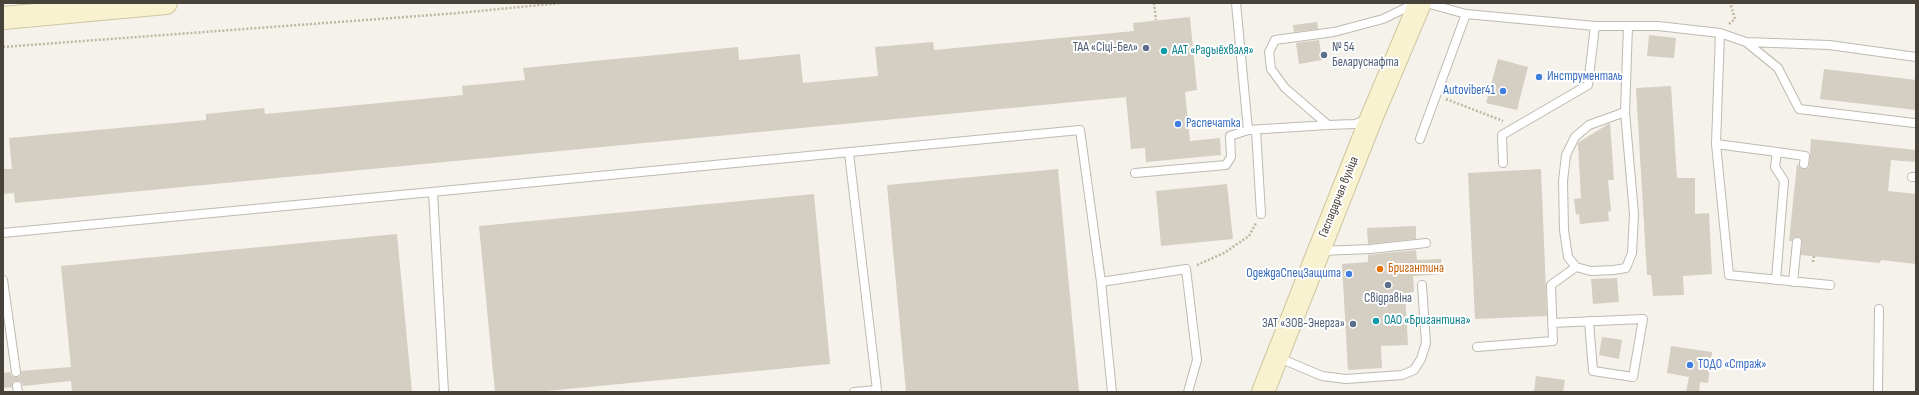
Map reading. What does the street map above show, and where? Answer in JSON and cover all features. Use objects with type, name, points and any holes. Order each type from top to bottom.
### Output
[{"type":"street","points":[[3,18],[166,3]]},
{"type":"street","name":"Гаспадарчая вуліца","points":[[1263,392],[1371,118],[1420,3]]},
{"type":"lane","points":[[1236,3],[1262,214]]},
{"type":"lane","points":[[1328,125],[1285,88],[1271,69],[1269,52],[1275,40],[1341,30],[1383,19],[1416,3]]},
{"type":"lane","points":[[1426,3],[1466,14],[1595,26],[1658,26],[1720,33],[1746,42],[1829,45],[1916,57]]},
{"type":"lane","points":[[1420,140],[1466,14]]},
{"type":"lane","points":[[1502,163],[1502,134],[1588,85],[1595,26]]},
{"type":"lane","points":[[1625,112],[1590,125],[1575,137],[1566,155],[1563,181],[1564,230],[1568,257],[1576,267],[1591,271],[1626,268],[1632,253],[1634,214],[1625,112],[1628,26]]},
{"type":"lane","points":[[1720,33],[1716,144],[1729,275],[1830,286]]},
{"type":"lane","points":[[1746,42],[1778,68],[1799,109],[1914,123]]},
{"type":"lane","points":[[1135,173],[1226,165],[1230,157],[1230,136],[1252,130],[1355,124],[1371,118]]},
{"type":"lane","points":[[3,233],[849,154],[1080,130],[1101,282],[1112,392]]},
{"type":"lane","points":[[1716,144],[1805,156],[1804,164]]},
{"type":"lane","points":[[1776,280],[1784,181],[1775,167],[1777,152]]},
{"type":"lane","points":[[849,154],[877,391],[854,392]]},
{"type":"lane","points":[[433,192],[444,392]]},
{"type":"lane","points":[[1793,282],[1797,242]]},
{"type":"lane","points":[[1318,251],[1370,249],[1426,243]]},
{"type":"lane","points":[[1477,347],[1553,341],[1551,285],[1576,267]]},
{"type":"lane","points":[[1101,282],[1186,269],[1197,360],[1188,392]]},
{"type":"lane","points":[[3,280],[16,372]]},
{"type":"lane","points":[[1276,356],[1322,376],[1346,379],[1402,375],[1414,370],[1422,359],[1426,343],[1422,285]]},
{"type":"lane","points":[[1878,392],[1879,309]]},
{"type":"lane","points":[[1552,323],[1589,321],[1643,319],[1633,377],[1593,371],[1589,321]]},
{"type":"path","points":[[3,47],[560,3]]},
{"type":"path","points":[[1154,3],[1156,20]]},
{"type":"path","points":[[1720,33],[1735,19],[1730,3]]},
{"type":"path","points":[[1437,95],[1516,126]]},
{"type":"path","points":[[1186,269],[1224,253],[1249,236],[1262,214]]},
{"type":"path","points":[[1813,262],[1814,256]]},
{"type":"building","points":[[1190,17],[1197,90],[1185,92],[1190,141],[1220,138],[1221,155],[1146,162],[1145,148],[1131,149],[1126,97],[15,203],[14,193],[3,194],[3,169],[12,169],[9,138],[206,120],[206,114],[264,108],[265,114],[463,95],[462,86],[525,80],[523,68],[738,47],[739,60],[800,54],[803,83],[878,76],[875,47],[933,42],[934,50],[1134,31],[1133,23]]},
{"type":"building","points":[[1317,22],[1318,29],[1294,32],[1293,25]]},
{"type":"building","points":[[1649,35],[1676,38],[1674,58],[1647,56]]},
{"type":"building","points":[[1319,40],[1322,60],[1299,64],[1296,43]]},
{"type":"building","points":[[1498,59],[1528,67],[1517,110],[1486,103]]},
{"type":"building","points":[[1824,69],[1916,80],[1916,110],[1820,99]]},
{"type":"building","points":[[1671,86],[1677,178],[1695,178],[1695,214],[1709,213],[1712,274],[1683,276],[1684,295],[1653,296],[1651,275],[1647,275],[1636,88]]},
{"type":"building","points":[[1610,123],[1614,180],[1608,180],[1611,211],[1608,212],[1609,221],[1580,224],[1579,214],[1576,215],[1574,199],[1581,198],[1578,144]]},
{"type":"building","points":[[1811,139],[1916,150],[1916,162],[1891,160],[1888,191],[1916,194],[1916,264],[1881,260],[1880,263],[1801,255],[1802,242],[1800,238],[1795,237],[1792,241],[1789,241],[1797,164],[1803,169],[1809,167]]},
{"type":"building","points":[[1058,169],[1079,392],[906,392],[887,185]]},
{"type":"building","points":[[1541,169],[1547,316],[1475,319],[1468,173]]},
{"type":"building","points":[[1227,184],[1233,239],[1161,246],[1156,191]]},
{"type":"building","points":[[814,194],[830,364],[536,392],[495,392],[479,226]]},
{"type":"building","points":[[1416,226],[1416,239],[1368,244],[1367,228]]},
{"type":"building","points":[[397,234],[412,392],[72,392],[71,381],[23,386],[21,382],[16,381],[13,382],[12,387],[3,388],[3,373],[10,372],[12,376],[16,377],[20,376],[21,371],[71,367],[61,266]]},
{"type":"building","name":"ОАО «Бригантина»","points":[[1416,250],[1417,260],[1441,259],[1442,274],[1413,276],[1414,292],[1405,293],[1408,345],[1381,346],[1382,368],[1348,370],[1342,264],[1368,262],[1368,255]]},
{"type":"building","points":[[1617,278],[1619,302],[1593,304],[1591,279]]},
{"type":"building","points":[[1602,337],[1622,340],[1619,359],[1599,355]]},
{"type":"building","name":"ТОДО «Страж»","points":[[1671,346],[1712,352],[1708,383],[1700,382],[1699,392],[1686,392],[1689,377],[1667,373]]},
{"type":"building","points":[[1536,376],[1565,380],[1563,392],[1534,392]]},
{"type":"place","name":"ТАА «Сіці-Бел»","points":[[1146,48]]},
{"type":"place","name":"ААТ «Радыёхваля»","points":[[1164,51]]},
{"type":"place","name":"№ 54 Беларуснафта","points":[[1324,55]]},
{"type":"place","name":"Инструменталь","points":[[1539,77]]},
{"type":"place","name":"Autoviber41","points":[[1503,91]]},
{"type":"place","name":"Распечатка","points":[[1178,124]]},
{"type":"place","name":"Бригантина","points":[[1380,269]]},
{"type":"place","name":"ОдеждаСпецЗащита","points":[[1349,274]]},
{"type":"place","name":"Свідравіна","points":[[1388,285]]},
{"type":"place","name":"ОАО «Бригантина»","points":[[1376,321]]},
{"type":"place","name":"ЗАТ «ЗОВ-Энерга»","points":[[1353,324]]},
{"type":"place","name":"ТОДО «Страж»","points":[[1690,365]]}]
